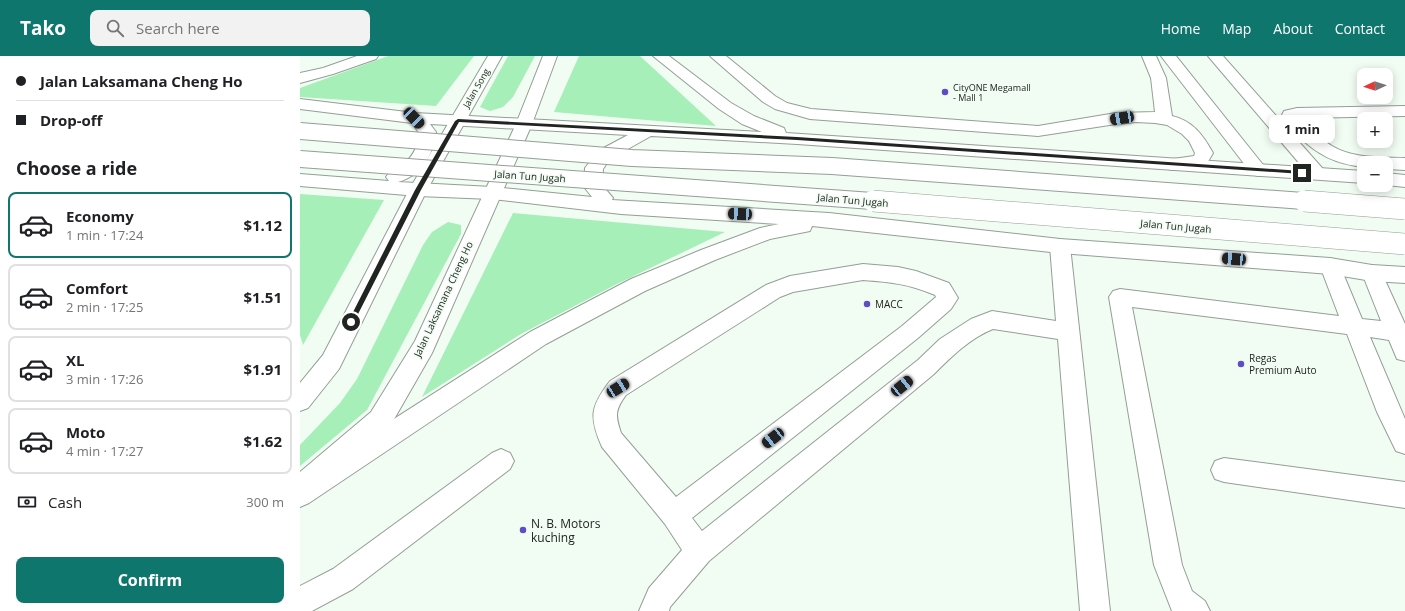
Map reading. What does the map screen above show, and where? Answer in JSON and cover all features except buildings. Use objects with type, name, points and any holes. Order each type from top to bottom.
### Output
[{"type":"main road","points":[[300,78],[328,71],[371,56]]},
{"type":"main road","name":"Jalan Song","points":[[458,121],[495,56]]},
{"type":"main road","points":[[524,124],[550,56]]},
{"type":"main road","points":[[660,56],[725,106],[748,120],[797,139]]},
{"type":"main road","points":[[717,56],[769,99],[781,106],[810,114],[1038,131],[1058,130],[1135,116],[1164,118],[1189,130],[1204,153],[1200,161],[1172,164]]},
{"type":"main road","points":[[1149,56],[1155,64],[1162,95],[1164,118]]},
{"type":"main road","points":[[1168,56],[1258,170]]},
{"type":"main road","points":[[1215,56],[1317,174]]},
{"type":"main road","points":[[300,104],[414,118],[797,139],[1357,177]]},
{"type":"main road","points":[[1357,160],[1341,157],[1326,150],[1292,120],[1290,116],[1297,113],[1405,111]]},
{"type":"main road","points":[[365,185],[384,181],[397,176],[408,170],[419,160],[426,146],[428,132],[414,118]]},
{"type":"main road","points":[[300,401],[331,362],[418,190],[458,121]]},
{"type":"main road","name":"Jalan Laksamana Cheng Ho","points":[[300,488],[380,420],[424,346],[524,124]]},
{"type":"main road","points":[[300,131],[632,158],[832,166],[1405,209]]},
{"type":"main road","points":[[621,207],[602,196],[592,187],[594,168],[604,155],[648,132]]},
{"type":"main road","name":"Jalan Tun Jugah","points":[[300,159],[797,195],[1405,244]]},
{"type":"main road","points":[[1393,163],[1405,164]]},
{"type":"main road","name":"Jalan Tun Jugah","points":[[300,180],[418,190],[492,193],[621,207],[829,220],[1060,246],[1330,266],[1372,273],[1405,275]]},
{"type":"main road","points":[[1393,180],[1405,181]]},
{"type":"main road","points":[[300,494],[538,338],[638,285],[708,255],[767,233],[829,220]]},
{"type":"main road","points":[[1060,246],[1096,611]]},
{"type":"main road","points":[[1330,266],[1356,328],[1397,413],[1405,443]]},
{"type":"main road","points":[[674,515],[910,332],[947,298],[942,289],[910,278],[863,272],[790,284],[773,290],[618,388],[606,404],[605,421],[611,439],[674,515],[699,551]]},
{"type":"main road","points":[[1372,273],[1402,339]]},
{"type":"main road","points":[[1196,611],[1182,601],[1168,565],[1120,297],[1356,328],[1402,339]]},
{"type":"main road","points":[[654,611],[659,598],[699,551],[926,367],[948,346],[979,325],[992,320],[1068,332]]},
{"type":"main road","points":[[300,602],[343,579],[501,460]]},
{"type":"main road","points":[[1224,470],[1405,495]]},
{"type":"green space","points":[[388,56],[474,56],[436,106],[300,97],[300,88]]},
{"type":"green space","points":[[508,56],[535,56],[513,97],[503,107],[490,111],[480,107]]},
{"type":"green space","points":[[579,56],[640,56],[716,126],[554,112]]},
{"type":"green space","points":[[300,194],[384,200],[303,345],[300,335]]},
{"type":"green space","points":[[513,213],[725,232],[613,286],[521,334],[422,397]]},
{"type":"green space","points":[[448,222],[461,225],[461,234],[367,410],[300,466],[300,445],[340,403],[357,379],[423,245],[432,232]]},
{"type":"place","name":"CityONE Megamall - Mall 1","points":[[945,92]]},
{"type":"place","name":"MACC","points":[[867,304]]},
{"type":"place","name":"Regas Premium Auto","points":[[1241,364]]},
{"type":"place","name":"N. B. Motors kuching","points":[[523,530]]},
{"type":"route","points":[[351,322],[418,190],[458,121],[797,139],[1302,173]]}]
